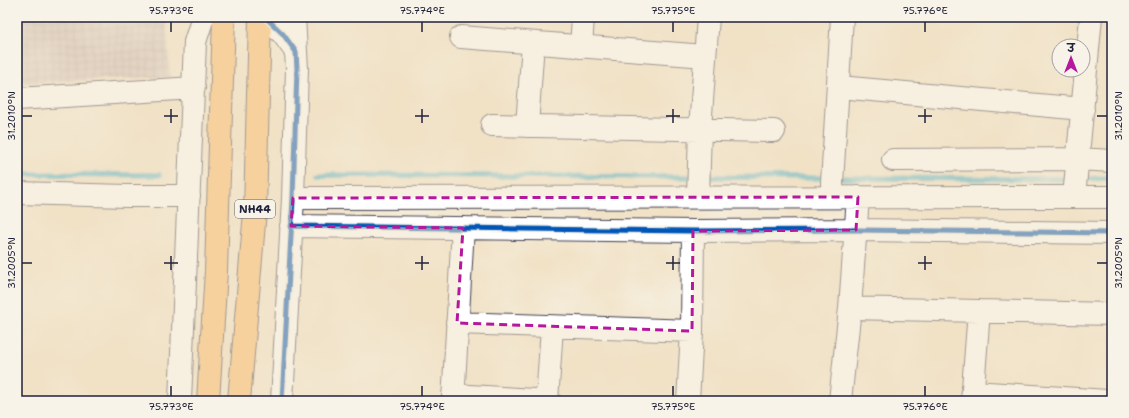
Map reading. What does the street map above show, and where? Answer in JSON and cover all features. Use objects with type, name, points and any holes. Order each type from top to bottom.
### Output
[{"type":"highway","name":"NH44","points":[[208,401],[216,271],[224,17]]},
{"type":"highway","name":"NH44","points":[[239,401],[255,211],[260,17]]},
{"type":"street","points":[[180,401],[194,88],[195,42],[191,17]]},
{"type":"street","points":[[195,42],[203,17]]},
{"type":"street","points":[[265,17],[283,34],[296,52]]},
{"type":"street","points":[[282,401],[293,198],[297,69],[294,17]]},
{"type":"street","points":[[581,47],[583,17]]},
{"type":"street","points":[[699,181],[700,129],[708,17]]},
{"type":"street","points":[[833,183],[842,17]]},
{"type":"street","points":[[1076,179],[1091,17]]},
{"type":"street","points":[[461,37],[705,56]]},
{"type":"street","points":[[527,126],[533,43]]},
{"type":"street","points":[[17,99],[194,88]]},
{"type":"street","points":[[839,88],[1083,109]]},
{"type":"street","points":[[492,125],[774,131]]},
{"type":"street","points":[[893,160],[1076,179],[1112,196]]},
{"type":"street","points":[[293,198],[699,181],[833,183],[858,196],[1076,179],[1112,161]]},
{"type":"street","points":[[17,194],[189,196]]},
{"type":"street","points":[[840,401],[850,308],[858,196]]},
{"type":"street","points":[[291,226],[693,231],[856,230],[1112,233]]},
{"type":"street","points":[[463,228],[453,398],[548,401],[552,327]]},
{"type":"street","points":[[688,401],[692,331],[693,231]]},
{"type":"street","points":[[850,308],[1112,314]]},
{"type":"street","points":[[979,311],[972,396],[1107,401]]},
{"type":"street","points":[[458,323],[692,331]]},
{"type":"highlighted area","points":[[858,197],[856,230],[693,231],[692,331],[457,323],[463,228],[291,226],[293,198]]},
{"type":"shaded area","points":[[17,17],[166,17],[170,77],[17,83]]},
{"type":"waterway","points":[[17,174],[159,175]]},
{"type":"waterway","points":[[318,175],[694,177]]},
{"type":"waterway","points":[[702,177],[828,178]]},
{"type":"waterway","points":[[836,178],[1072,179]]},
{"type":"waterway","points":[[1080,179],[1112,178]]},
{"type":"cycle path","points":[[265,17],[283,34],[296,52],[297,69],[293,198],[282,401]]},
{"type":"cycle path","points":[[291,226],[693,231],[856,230],[1112,233]]}]
